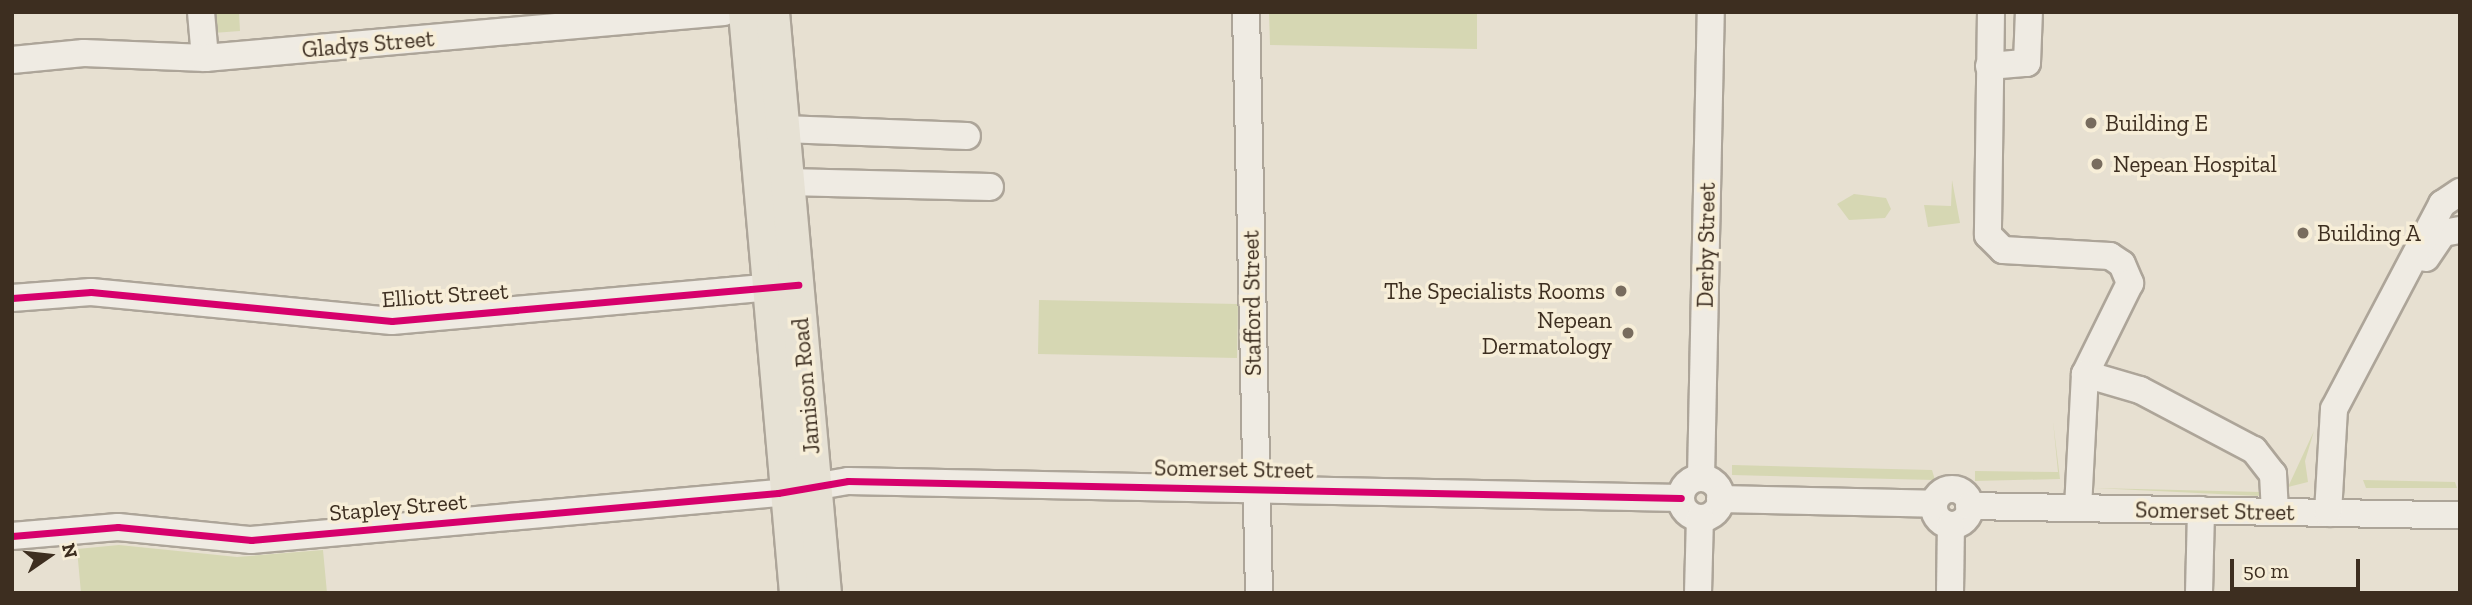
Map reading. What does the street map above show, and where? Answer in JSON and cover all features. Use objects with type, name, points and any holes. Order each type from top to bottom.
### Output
[{"type":"main road","name":"Jamison Road","points":[[745,12],[783,286],[800,488],[796,593]]},
{"type":"main road","name":"Jamison Road","points":[[772,12],[788,183],[783,286]]},
{"type":"main road","name":"Jamison Road","points":[[800,488],[824,593]]},
{"type":"street","points":[[201,12],[205,58]]},
{"type":"street","name":"Gladys Street","points":[[12,60],[84,53],[205,58],[724,12]]},
{"type":"street","name":"Stafford Street","points":[[1246,12],[1259,593]]},
{"type":"street","name":"Derby Street","points":[[1701,478],[1711,12]]},
{"type":"street","points":[[1991,12],[1986,224],[1994,245],[2102,253],[2128,274],[2127,299],[2085,374],[2078,508]]},
{"type":"street","points":[[1989,66],[2027,63],[2029,12]]},
{"type":"street","points":[[783,129],[967,136]]},
{"type":"street","points":[[788,183],[990,187]]},
{"type":"street","points":[[2334,513],[2334,409],[2442,204],[2460,192]]},
{"type":"street","points":[[2334,513],[2348,408],[2432,246],[2443,233],[2460,230]]},
{"type":"street","name":"Elliott Street","points":[[12,298],[91,292],[392,321],[783,286]]},
{"type":"street","points":[[2085,374],[2140,390],[2254,450],[2273,474],[2275,512]]},
{"type":"street","points":[[1701,478],[1713,483],[1720,499],[1714,513],[1700,518],[1684,509],[1681,498],[1690,482],[1701,478]]},
{"type":"street","name":"Somerset Street","points":[[800,488],[1256,489],[1681,498]]},
{"type":"street","name":"Stapley Street","points":[[12,536],[118,527],[251,540],[800,488]]},
{"type":"street","points":[[1720,499],[1934,504],[1952,490],[1969,506],[1964,520],[1951,525],[1938,518],[1934,504]]},
{"type":"street","name":"Somerset Street","points":[[1969,506],[2460,515]]},
{"type":"street","points":[[2199,593],[2201,510]]},
{"type":"street","points":[[1698,593],[1700,518]]},
{"type":"street","points":[[1950,593],[1951,525]]},
{"type":"green space","points":[[205,12],[239,12],[240,31],[213,33]]},
{"type":"green space","points":[[1269,12],[1477,12],[1477,49],[1270,45]]},
{"type":"green space","points":[[1952,180],[1960,223],[1928,227],[1924,205],[1951,206]]},
{"type":"green space","points":[[1854,194],[1886,198],[1891,209],[1885,218],[1849,220],[1837,204]]},
{"type":"green space","points":[[1039,300],[1238,304],[1237,358],[1038,354]]},
{"type":"green space","points":[[2053,421],[2060,479],[1975,481],[1975,471],[2058,472]]},
{"type":"green space","points":[[2314,431],[2305,461],[2308,482],[2288,487]]},
{"type":"green space","points":[[1732,465],[1932,470],[1935,480],[1732,475]]},
{"type":"green space","points":[[2363,480],[2455,482],[2457,488],[2366,488]]},
{"type":"green space","points":[[2094,488],[2261,492],[2260,496]]},
{"type":"green space","points":[[119,545],[237,557],[323,550],[327,593],[81,593],[77,549]]},
{"type":"cycle path","points":[[12,298],[91,292],[392,321],[798,285]]},
{"type":"cycle path","points":[[12,536],[118,527],[251,540],[778,493],[848,481],[1681,498]]},
{"type":"place","name":"Building E","points":[[2091,123]]},
{"type":"place","name":"Nepean Hospital","points":[[2097,164]]},
{"type":"place","name":"Building A","points":[[2303,233]]},
{"type":"place","name":"The Specialists Rooms","points":[[1621,291]]},
{"type":"place","name":"Nepean Dermatology","points":[[1628,333]]}]
